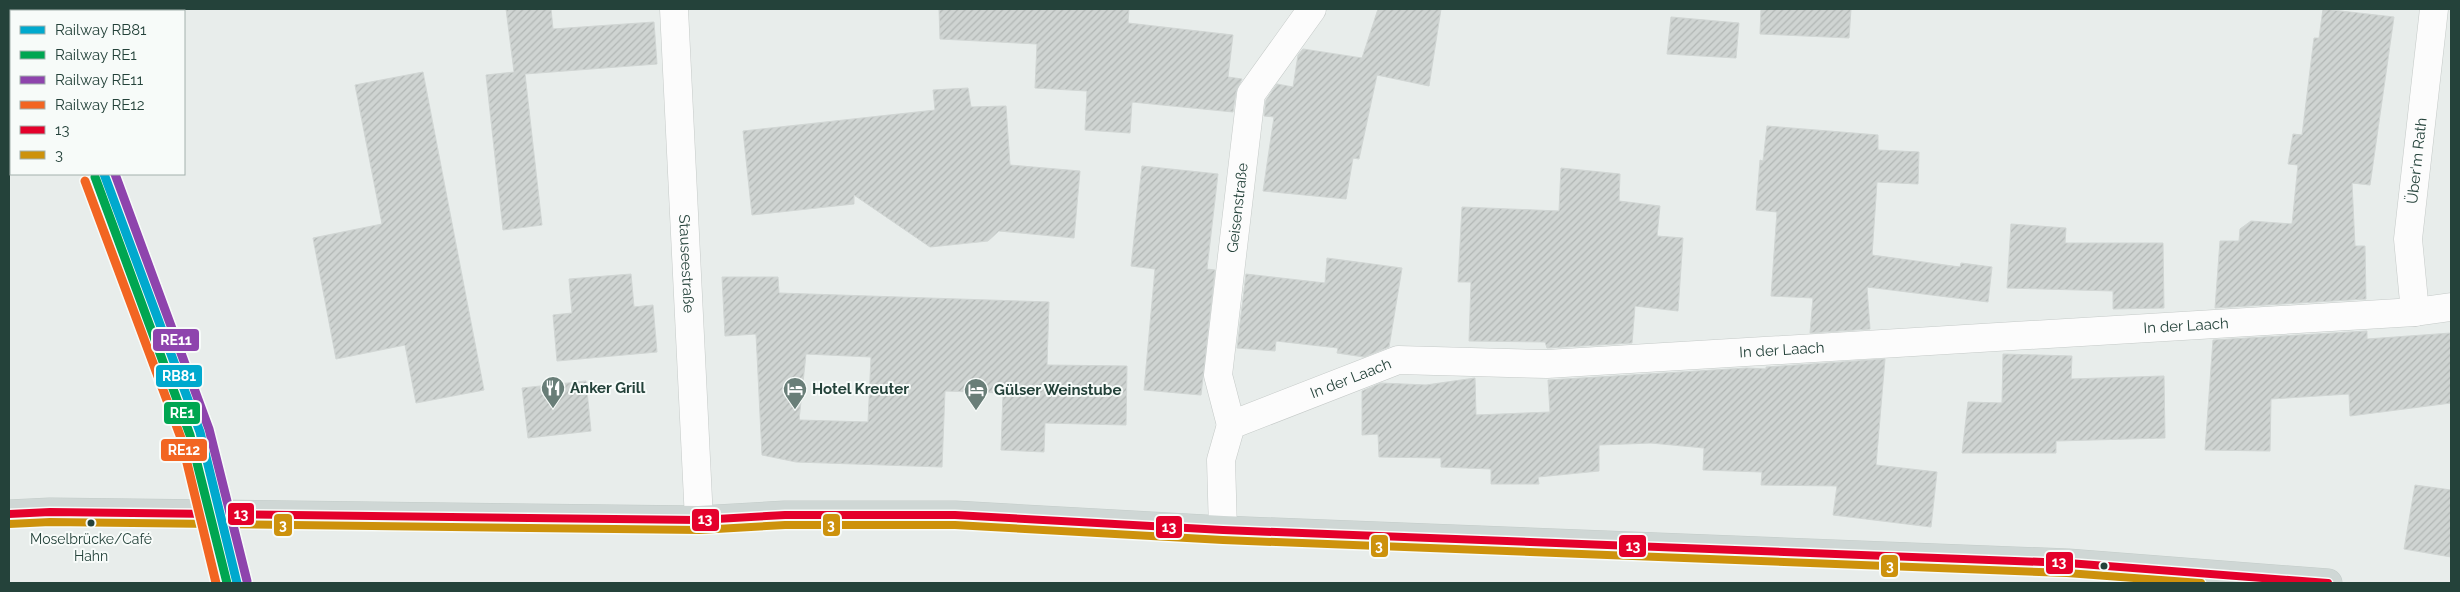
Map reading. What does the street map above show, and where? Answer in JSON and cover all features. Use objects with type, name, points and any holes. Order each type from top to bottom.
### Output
[{"type":"main road","points":[[9,514],[50,512],[699,520],[785,515],[955,514],[1222,530],[2068,563],[2328,583]]},
{"type":"street","name":"Stauseestraße","points":[[674,9],[699,520]]},
{"type":"street","name":"Geisenstraße","points":[[1231,425],[1218,375],[1251,94],[1312,9]]},
{"type":"street","name":"Über'm Rath","points":[[2415,312],[2408,239],[2434,9]]},
{"type":"street","name":"In der Laach","points":[[1231,425],[1398,360],[1547,364],[2415,312],[2451,307]]},
{"type":"street","points":[[1222,530],[1221,460],[1231,425]]},
{"type":"building","points":[[506,9],[551,9],[553,29],[654,22],[657,64],[525,74],[542,225],[503,230],[486,75],[514,72]]},
{"type":"building","points":[[939,9],[1129,9],[1128,23],[1233,35],[1228,77],[1242,79],[1236,92],[1233,112],[1132,102],[1130,133],[1085,130],[1087,91],[1035,88],[1037,44],[940,39]]},
{"type":"building","points":[[1378,9],[1441,9],[1429,86],[1377,75],[1359,159],[1353,158],[1346,199],[1263,191],[1274,117],[1264,116],[1266,100],[1277,84],[1293,87],[1298,55],[1303,49],[1362,58]]},
{"type":"building","points":[[1761,9],[1851,9],[1849,38],[1760,34]]},
{"type":"building","points":[[2323,9],[2394,17],[2370,185],[2352,183],[2355,246],[2365,246],[2366,299],[2215,308],[2220,241],[2239,241],[2240,229],[2251,221],[2292,224],[2298,165],[2288,164],[2293,134],[2302,135],[2314,38],[2319,38]]},
{"type":"building","points":[[1671,17],[1739,23],[1736,58],[1667,54]]},
{"type":"building","points":[[423,72],[484,390],[416,403],[405,345],[336,359],[313,238],[382,224],[355,85]]},
{"type":"building","points":[[968,88],[971,107],[1006,106],[1010,165],[1080,171],[1074,238],[999,231],[988,241],[930,247],[854,195],[854,204],[752,215],[743,131],[935,110],[933,90]]},
{"type":"building","points":[[1767,126],[1878,135],[1878,150],[1919,152],[1918,184],[1877,182],[1872,255],[1960,267],[1961,263],[1992,267],[1988,302],[1867,287],[1870,329],[1810,333],[1813,298],[1771,296],[1777,212],[1756,210],[1760,160],[1763,161]]},
{"type":"building","points":[[1142,166],[1218,174],[1207,269],[1215,270],[1201,395],[1144,390],[1155,269],[1131,266]]},
{"type":"building","points":[[1561,168],[1620,174],[1619,201],[1660,206],[1657,236],[1683,238],[1678,311],[1635,306],[1632,343],[1547,348],[1545,342],[1469,341],[1471,282],[1458,282],[1462,207],[1559,211]]},
{"type":"building","points":[[2011,224],[2066,228],[2065,243],[2163,243],[2164,308],[2113,309],[2113,291],[2007,288]]},
{"type":"building","points":[[1327,258],[1402,268],[1389,347],[1364,357],[1337,353],[1338,348],[1276,341],[1275,351],[1237,348],[1246,274],[1325,283]]},
{"type":"building","points":[[631,274],[634,307],[653,305],[657,352],[557,361],[553,315],[572,313],[569,279]]},
{"type":"building","points":[[722,277],[778,277],[779,293],[1049,302],[1047,365],[1127,366],[1126,425],[1045,423],[1044,452],[1001,450],[1003,393],[945,391],[942,467],[796,462],[762,455],[756,334],[725,336]],"holes":[[[806,354],[871,357],[868,422],[799,420]]]},
{"type":"building","points":[[2367,331],[2367,339],[2451,333],[2451,403],[2350,416],[2349,394],[2271,399],[2270,451],[2205,450],[2213,340]]},
{"type":"building","points":[[2003,354],[2072,356],[2071,379],[2164,376],[2165,438],[2056,441],[2056,453],[1962,453],[1968,402],[2002,403]]},
{"type":"building","points":[[1885,359],[1876,465],[1937,472],[1931,527],[1833,515],[1837,486],[1761,485],[1762,472],[1703,470],[1704,448],[1651,443],[1599,445],[1599,471],[1538,477],[1539,484],[1491,484],[1491,469],[1441,467],[1441,458],[1379,457],[1378,434],[1362,435],[1362,391],[1381,383],[1426,385],[1475,378],[1476,415],[1550,412],[1548,380],[1747,368],[1766,369],[1766,367]]},
{"type":"building","points":[[586,381],[591,431],[528,438],[522,388]]},
{"type":"building","points":[[2415,485],[2451,490],[2451,557],[2404,549]]},
{"type":"rail line","name":"RB81","points":[[104,175],[200,432],[237,583]]},
{"type":"rail line","name":"RE11","points":[[115,175],[209,429],[247,581]]},
{"type":"rail line","name":"RE1","points":[[95,177],[190,435],[227,583]]},
{"type":"rail line","name":"RE12","points":[[85,181],[181,438],[216,583]]},
{"type":"transit line","name":"13","points":[[9,514],[50,512],[699,520],[785,515],[955,515],[1223,530],[2068,563],[2328,583]]},
{"type":"transit line","name":"3","points":[[9,524],[50,522],[699,530],[785,525],[955,525],[1223,540],[2067,573],[2201,583]]},
{"type":"place","name":"Anker Grill","points":[[553,409]]},
{"type":"place","name":"Hotel Kreuter","points":[[795,410]]},
{"type":"place","name":"Gülser Weinstube","points":[[976,411]]},
{"type":"place","name":"Moselbrücke/Café Hahn","points":[[91,523]]}]
